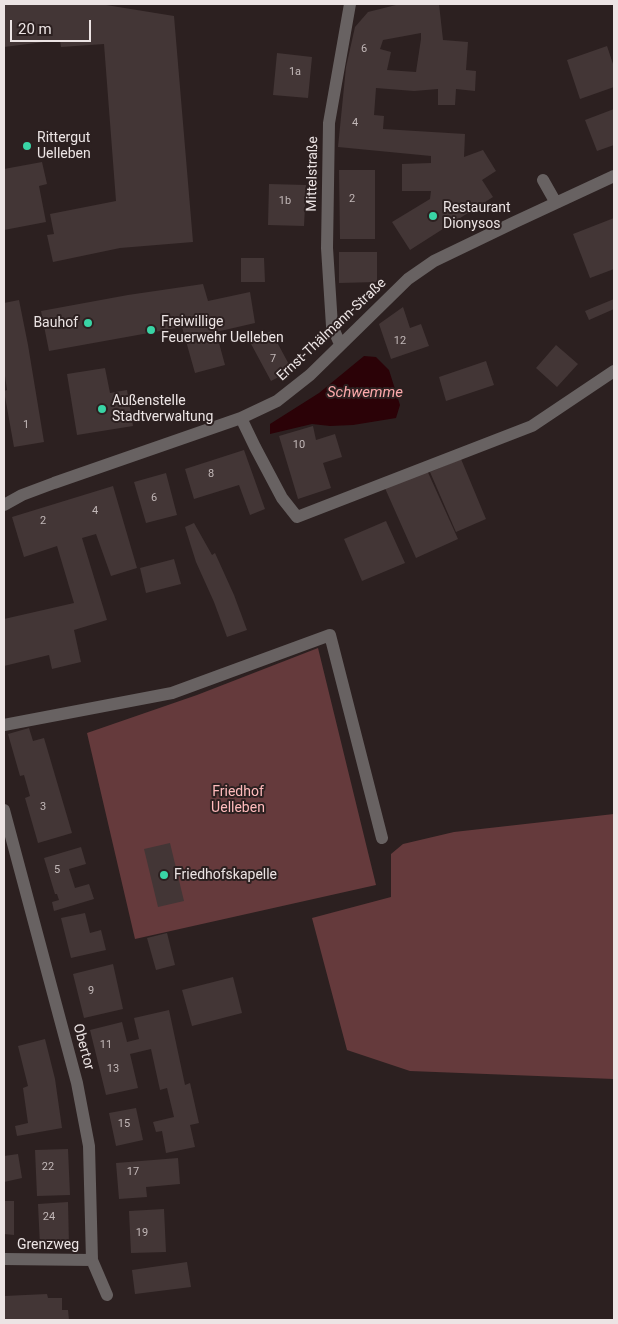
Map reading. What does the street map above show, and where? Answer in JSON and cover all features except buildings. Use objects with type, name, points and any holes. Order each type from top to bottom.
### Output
[{"type":"street","name":"Mittelstraße","points":[[340,344],[332,326],[327,248],[329,123],[350,4]]},
{"type":"street","name":"Ernst-Thälmann-Straße","points":[[4,505],[22,495],[54,483],[241,418],[277,401],[310,375],[408,279],[434,261],[614,176]]},
{"type":"street","points":[[543,180],[556,203]]},
{"type":"street","points":[[241,418],[282,498],[297,517],[532,426],[614,371]]},
{"type":"street","points":[[4,725],[172,693],[330,635],[382,838]]},
{"type":"street","name":"Obertor","points":[[4,810],[77,1083],[89,1146],[92,1260],[107,1295]]},
{"type":"street","name":"Grenzweg","points":[[4,1259],[92,1260]]},
{"type":"green space","name":"Friedhof Uelleben","points":[[318,648],[376,885],[135,939],[87,733],[197,695]]},
{"type":"green space","points":[[614,814],[614,1079],[410,1071],[347,1050],[312,918],[391,897],[391,854],[403,844],[454,832]]},
{"type":"water","name":"Schwemme","points":[[364,356],[376,357],[389,370],[400,405],[396,418],[353,425],[330,426],[312,424],[270,434],[270,424],[319,393]]},
{"type":"place","name":"Rittergut Uelleben","points":[[27,146]]},
{"type":"place","name":"Restaurant Dionysos","points":[[433,216]]},
{"type":"place","name":"Bauhof","points":[[88,323]]},
{"type":"place","name":"Freiwillige Feuerwehr Uelleben","points":[[151,330]]},
{"type":"place","name":"Außenstelle Stadtverwaltung","points":[[102,409]]},
{"type":"place","name":"Friedhofskapelle","points":[[164,875]]}]
